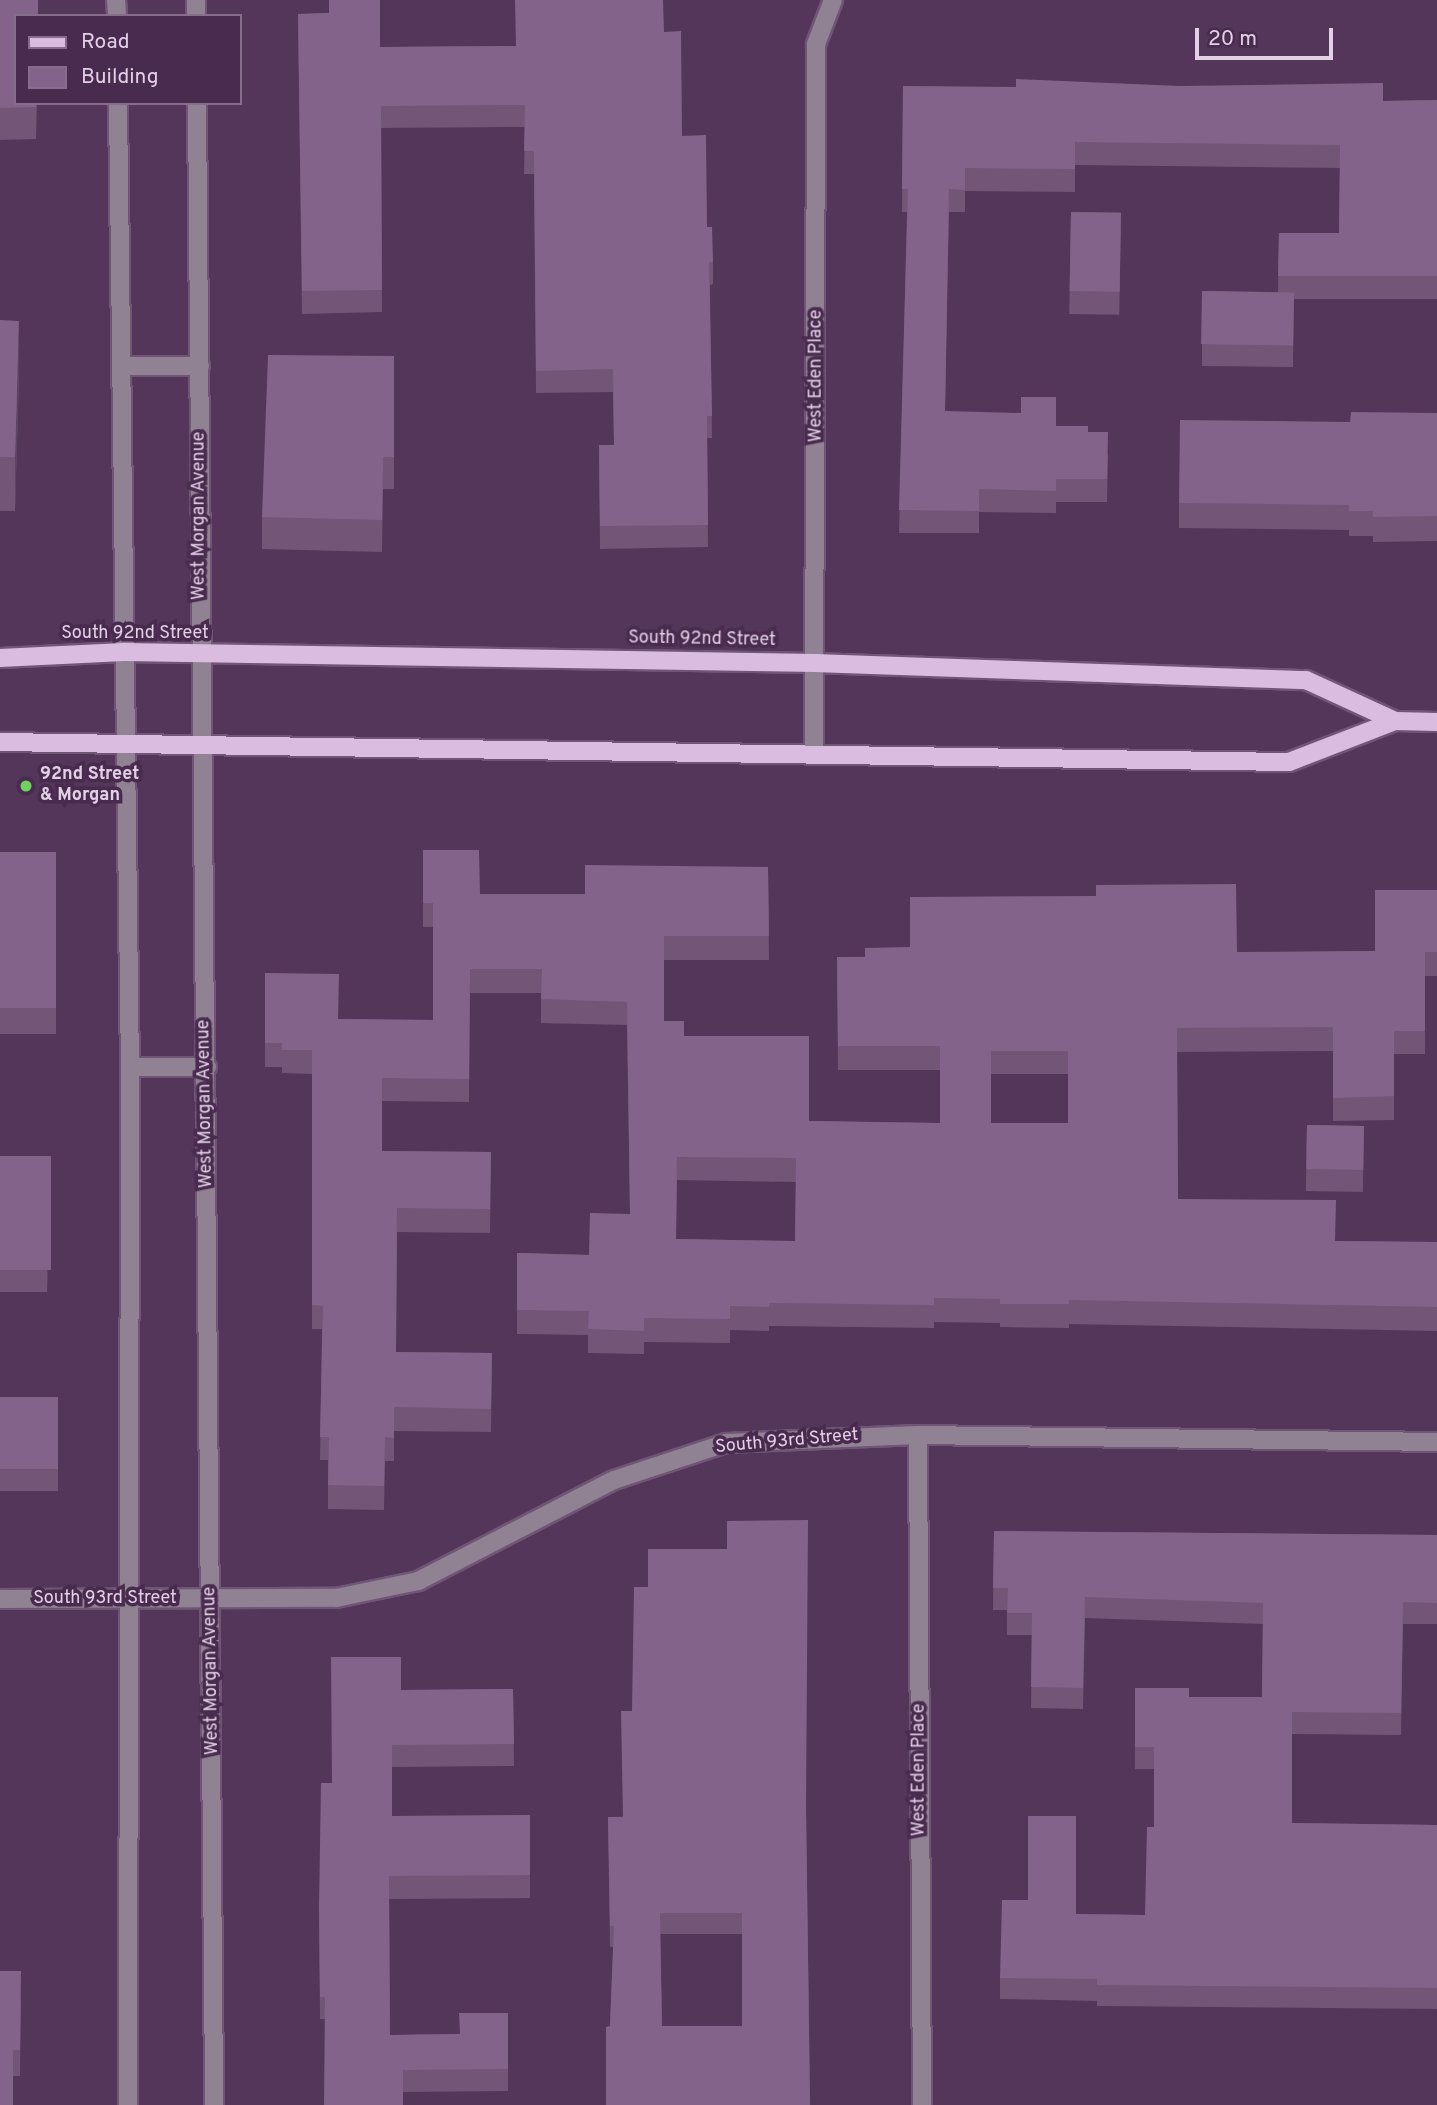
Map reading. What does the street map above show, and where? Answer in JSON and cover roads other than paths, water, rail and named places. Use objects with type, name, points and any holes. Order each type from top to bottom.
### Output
[{"type":"main road","name":"South 92nd Street","points":[[0,658],[124,652],[816,663],[1306,680],[1395,721]]},
{"type":"main road","name":"South 92nd Street","points":[[0,742],[1289,762],[1395,721],[1437,722]]},
{"type":"street","name":"West Eden Place","points":[[814,755],[816,44],[833,0]]},
{"type":"street","points":[[118,105],[130,1067],[132,1601],[128,2105]]},
{"type":"street","name":"West Morgan Avenue","points":[[197,105],[200,745],[207,1067],[215,2105]]},
{"type":"street","points":[[123,366],[200,366]]},
{"type":"street","points":[[130,1067],[207,1067]]},
{"type":"street","name":"West Eden Place","points":[[918,1435],[922,2105]]},
{"type":"street","name":"South 93rd Street","points":[[0,1599],[132,1601],[336,1598],[418,1581],[614,1480],[726,1443],[825,1436],[918,1435],[1437,1443]]},
{"type":"place","name":"92nd Street & Morgan","points":[[26,786]]}]
